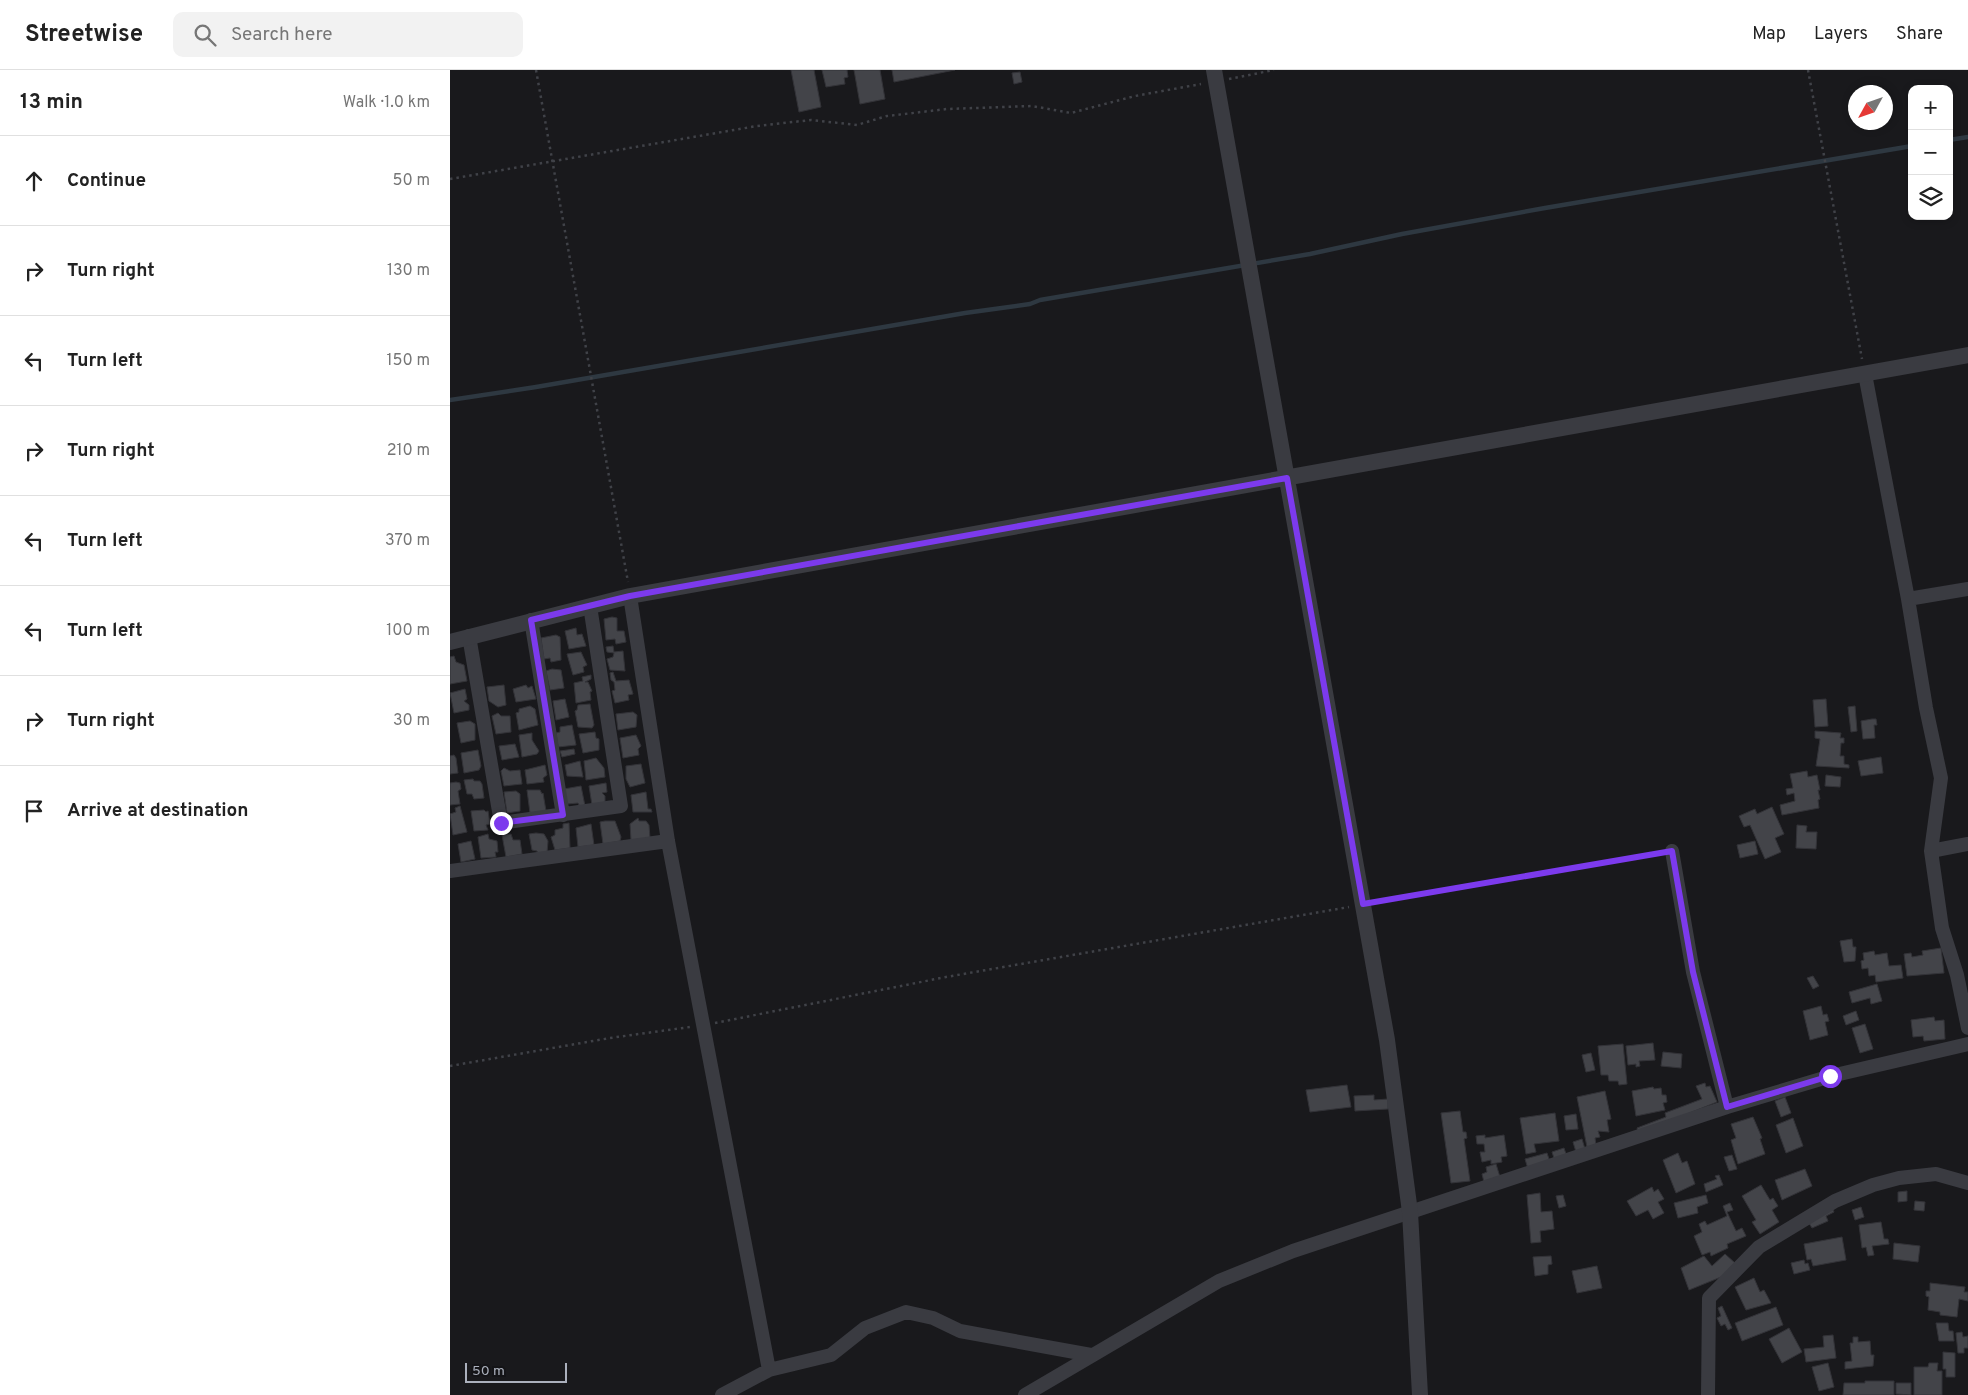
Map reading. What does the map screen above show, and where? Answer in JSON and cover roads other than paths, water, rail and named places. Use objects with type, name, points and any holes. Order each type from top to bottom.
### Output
[{"type":"street","points":[[1214,70],[1387,1040],[1410,1212],[1420,1395]]},
{"type":"street","points":[[450,642],[630,596],[1968,355]]},
{"type":"street","points":[[1864,374],[1908,599],[1926,708],[1941,778],[1931,851],[1942,928],[1957,975],[1968,1028]]},
{"type":"street","points":[[1908,599],[1968,589]]},
{"type":"street","points":[[630,596],[668,841],[769,1370]]},
{"type":"street","points":[[469,636],[501,823],[621,806],[590,606]]},
{"type":"street","points":[[531,620],[563,815]]},
{"type":"street","points":[[450,871],[668,841]]},
{"type":"street","points":[[1931,851],[1968,844]]},
{"type":"street","points":[[1672,851],[1693,972],[1727,1107]]},
{"type":"street","points":[[1025,1395],[1090,1355],[1219,1281],[1293,1251],[1727,1107],[1830,1076],[1968,1044]]},
{"type":"street","points":[[1708,1395],[1709,1298],[1759,1247],[1834,1201],[1873,1185],[1899,1178],[1936,1174],[1968,1183]]},
{"type":"street","points":[[722,1395],[769,1370],[830,1355],[865,1328],[906,1312],[933,1318],[960,1331],[1001,1336],[1090,1355]]},
{"type":"waterway","points":[[1953,139],[1968,137]]},
{"type":"waterway","points":[[450,400],[536,387],[965,313],[1030,304],[1040,300],[1310,254],[1402,234],[1545,208],[1908,147]]}]
